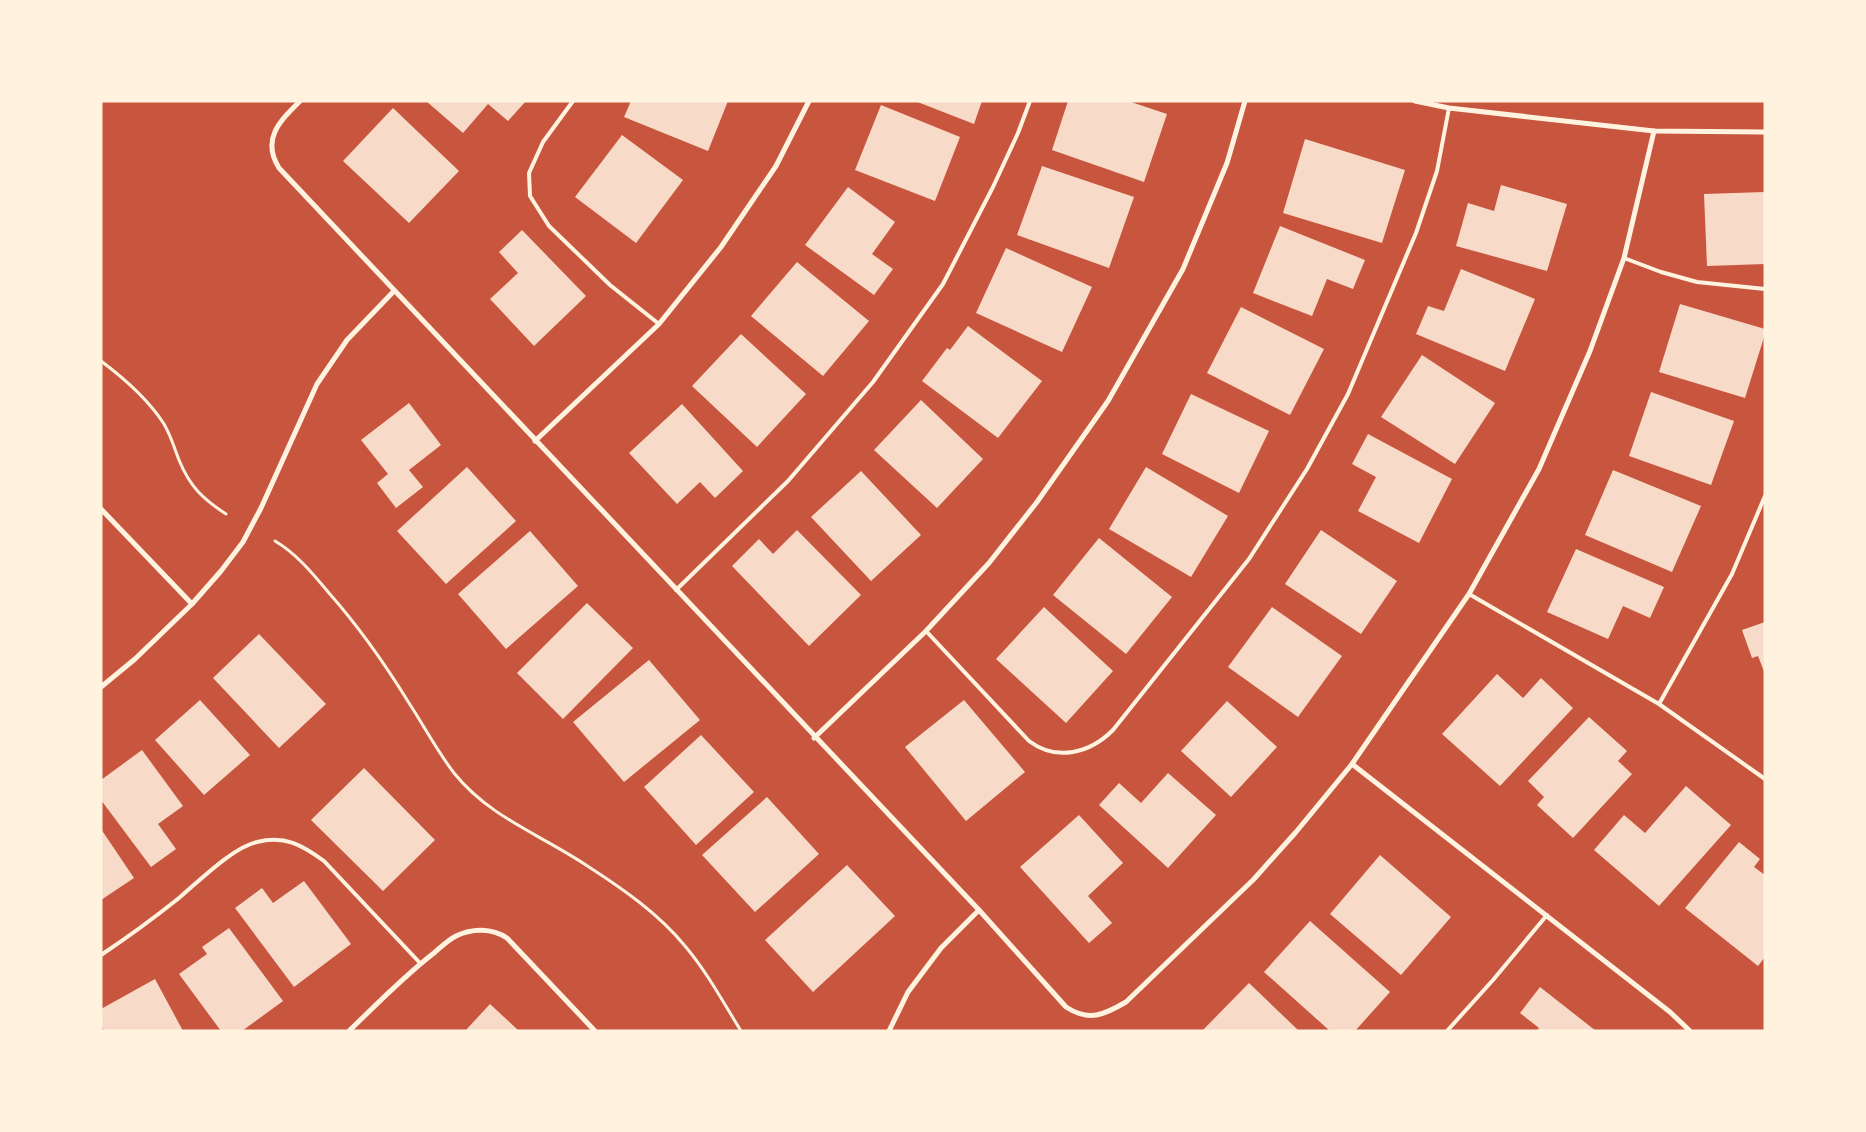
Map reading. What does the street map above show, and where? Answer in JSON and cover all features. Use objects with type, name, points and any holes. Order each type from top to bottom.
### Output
[{"type":"street","points":[[300,101],[285,116],[276,129],[272,145],[272,158],[279,168],[814,738],[979,910],[1066,1007],[1077,1014],[1094,1015],[1105,1013],[1126,1002],[1254,879],[1296,832],[1352,764],[1469,594],[1539,469],[1590,351],[1624,258],[1654,131]]},
{"type":"street","points":[[534,441],[659,324],[721,246],[776,166],[809,101]]},
{"type":"street","points":[[814,738],[926,631],[989,563],[1038,502],[1108,402],[1183,269],[1227,163],[1245,101]]},
{"type":"street","points":[[1415,101],[1449,108],[1654,131],[1765,132]]},
{"type":"street","points":[[101,687],[135,659],[192,604],[243,542],[261,508],[317,384],[347,340],[394,291]]},
{"type":"street","points":[[101,509],[192,604]]},
{"type":"street","points":[[1352,764],[1670,1012],[1690,1031]]},
{"type":"street","points":[[889,1031],[908,992],[941,948],[979,910]]},
{"type":"street","points":[[349,1031],[420,963],[455,937],[470,931],[485,930],[499,933],[507,938],[595,1031]]},
{"type":"lane","points":[[573,101],[543,142],[529,174],[530,196],[549,226],[610,285],[659,324]]},
{"type":"lane","points":[[676,590],[788,481],[873,382],[943,284],[993,187],[1018,134],[1030,101]]},
{"type":"lane","points":[[926,631],[1029,741],[1036,746],[1061,753],[1076,752],[1089,748],[1108,735],[1249,560],[1308,469],[1344,402],[1390,298],[1416,233],[1437,171],[1449,108]]},
{"type":"lane","points":[[1624,258],[1661,272],[1697,282],[1765,289]]},
{"type":"lane","points":[[1659,704],[1732,574],[1765,496]]},
{"type":"lane","points":[[1469,594],[1659,704],[1765,779]]},
{"type":"lane","points":[[101,955],[144,924],[229,857],[256,842],[271,840],[296,843],[324,861],[420,963]]},
{"type":"lane","points":[[1447,1031],[1493,980],[1547,915]]},
{"type":"path","points":[[101,361],[148,403],[163,423],[173,441],[179,459],[196,492],[226,514]]},
{"type":"path","points":[[275,541],[285,547],[308,569],[341,607],[381,660],[449,766],[469,790],[497,813],[589,866],[649,910],[684,944],[741,1031]]},
{"type":"building","points":[[426,101],[526,101],[508,121],[488,104],[463,133]]},
{"type":"building","points":[[631,101],[728,101],[708,151],[624,117]]},
{"type":"building","points":[[915,101],[982,101],[974,124]]},
{"type":"building","points":[[1068,101],[1128,101],[1167,114],[1144,182],[1052,150]]},
{"type":"building","points":[[881,105],[960,137],[935,201],[855,170]]},
{"type":"building","points":[[393,108],[459,171],[409,223],[343,161]]},
{"type":"building","points":[[622,135],[683,180],[636,243],[575,197]]},
{"type":"building","points":[[1305,139],[1405,170],[1382,243],[1283,213]]},
{"type":"building","points":[[1042,166],[1134,197],[1109,268],[1017,235]]},
{"type":"building","points":[[1501,185],[1567,204],[1547,271],[1456,246],[1468,203],[1494,211]]},
{"type":"building","points":[[848,187],[895,222],[872,254],[893,269],[874,295],[805,245]]},
{"type":"building","points":[[1765,192],[1765,264],[1707,266],[1704,194]]},
{"type":"building","points":[[1280,226],[1365,260],[1353,289],[1327,279],[1312,316],[1253,293]]},
{"type":"building","points":[[522,230],[586,296],[534,346],[490,299],[518,273],[499,252]]},
{"type":"building","points":[[1006,248],[1092,287],[1062,352],[976,313]]},
{"type":"building","points":[[797,262],[869,321],[823,376],[751,316]]},
{"type":"building","points":[[1461,269],[1535,299],[1505,371],[1416,334],[1428,306],[1444,311]]},
{"type":"building","points":[[1680,304],[1765,329],[1745,398],[1659,372]]},
{"type":"building","points":[[1241,307],[1324,349],[1290,415],[1207,373]]},
{"type":"building","points":[[968,326],[1042,381],[998,438],[922,381],[947,348],[950,350]]},
{"type":"building","points":[[741,334],[806,394],[757,447],[692,386]]},
{"type":"building","points":[[1422,355],[1495,403],[1455,464],[1381,417]]},
{"type":"building","points":[[1651,392],[1734,421],[1711,485],[1629,456]]},
{"type":"building","points":[[1191,394],[1269,431],[1239,493],[1162,454]]},
{"type":"building","points":[[921,400],[983,459],[937,508],[874,450]]},
{"type":"building","points":[[409,403],[441,445],[409,470],[423,487],[396,508],[377,483],[388,474],[361,440]]},
{"type":"building","points":[[682,404],[743,471],[715,498],[700,482],[677,504],[629,453]]},
{"type":"building","points":[[1368,434],[1452,479],[1419,543],[1358,511],[1376,477],[1352,464]]},
{"type":"building","points":[[467,467],[516,521],[446,584],[397,531]]},
{"type":"building","points":[[1146,467],[1228,516],[1191,577],[1109,529]]},
{"type":"building","points":[[1613,470],[1701,506],[1672,572],[1585,535]]},
{"type":"building","points":[[861,471],[921,535],[871,581],[811,517]]},
{"type":"building","points":[[797,530],[861,595],[809,646],[732,566],[759,539],[773,554]]},
{"type":"building","points":[[1321,530],[1397,581],[1361,634],[1285,584]]},
{"type":"building","points":[[530,531],[578,586],[506,649],[458,594]]},
{"type":"building","points":[[1099,538],[1172,597],[1126,654],[1053,595]]},
{"type":"building","points":[[1576,549],[1664,587],[1650,618],[1623,606],[1608,639],[1547,612]]},
{"type":"building","points":[[587,603],[633,648],[563,719],[517,673]]},
{"type":"building","points":[[1044,607],[1113,671],[1066,723],[996,659]]},
{"type":"building","points":[[1272,607],[1342,656],[1298,717],[1228,667]]},
{"type":"building","points":[[1765,622],[1765,674],[1758,656],[1752,658],[1742,630]]},
{"type":"building","points":[[259,634],[326,704],[279,748],[213,678]]},
{"type":"building","points":[[649,660],[700,720],[624,782],[573,722]]},
{"type":"building","points":[[1497,674],[1523,698],[1541,678],[1573,708],[1500,786],[1442,734]]},
{"type":"building","points":[[200,700],[250,755],[204,795],[155,740]]},
{"type":"building","points":[[964,700],[1025,772],[966,821],[905,747]]},
{"type":"building","points":[[1227,701],[1277,747],[1231,797],[1181,751]]},
{"type":"building","points":[[1589,717],[1627,751],[1618,761],[1632,774],[1573,838],[1537,805],[1544,797],[1528,781]]},
{"type":"building","points":[[701,735],[754,792],[696,845],[644,787]]},
{"type":"building","points":[[142,750],[183,806],[158,824],[176,849],[151,867],[101,800],[101,780]]},
{"type":"building","points":[[364,768],[435,840],[383,891],[311,820]]},
{"type":"building","points":[[1168,773],[1216,815],[1168,868],[1099,805],[1119,783],[1141,803]]},
{"type":"building","points":[[1686,786],[1731,825],[1659,906],[1594,850],[1624,815],[1645,833]]},
{"type":"building","points":[[767,797],[819,854],[755,912],[702,855]]},
{"type":"building","points":[[1079,815],[1123,863],[1088,896],[1112,923],[1089,943],[1020,867]]},
{"type":"building","points":[[101,829],[134,878],[101,900]]},
{"type":"building","points":[[1739,842],[1760,859],[1754,867],[1765,875],[1765,957],[1758,966],[1685,908]]},
{"type":"building","points":[[1380,855],[1451,917],[1401,975],[1330,914]]},
{"type":"building","points":[[847,865],[895,916],[813,992],[765,940]]},
{"type":"building","points":[[304,881],[351,944],[294,987],[235,908],[262,888],[273,903]]},
{"type":"building","points":[[1310,921],[1390,992],[1355,1031],[1330,1031],[1264,972]]},
{"type":"building","points":[[229,928],[283,1001],[242,1031],[221,1031],[179,974],[207,954],[202,947]]},
{"type":"building","points":[[155,979],[183,1031],[104,1031],[101,1025],[101,1009]]},
{"type":"building","points":[[1249,983],[1299,1031],[1202,1031]]},
{"type":"building","points":[[1540,987],[1596,1031],[1537,1031],[1539,1028],[1520,1013]]},
{"type":"building","points":[[490,1004],[519,1031],[465,1031]]}]
